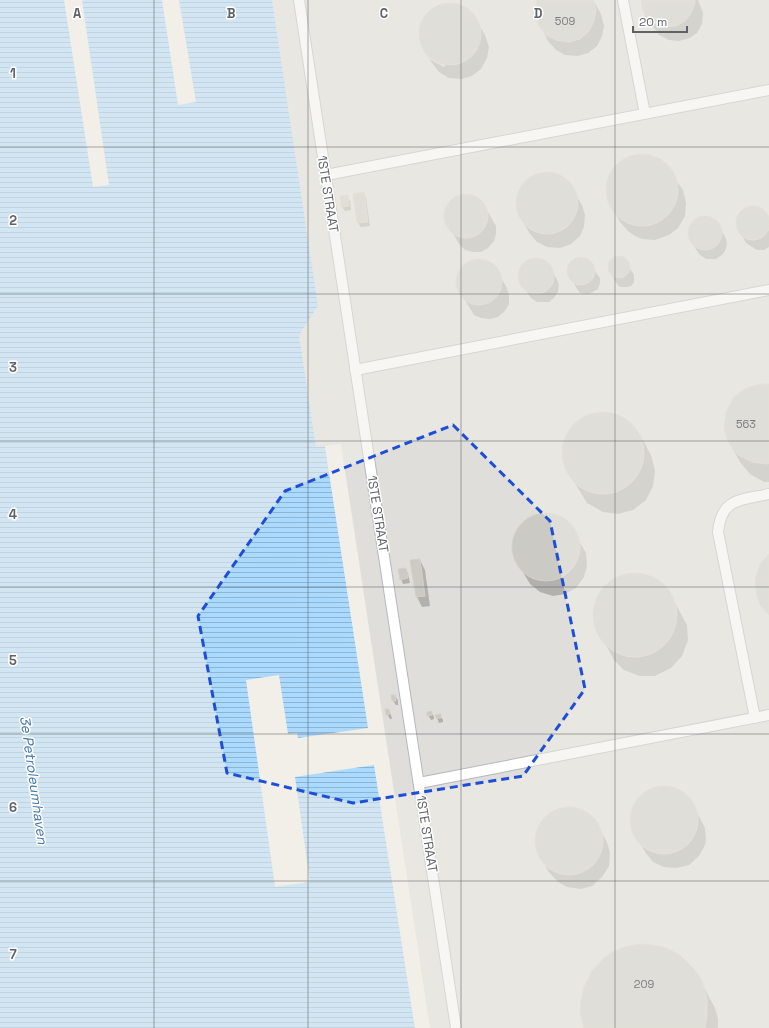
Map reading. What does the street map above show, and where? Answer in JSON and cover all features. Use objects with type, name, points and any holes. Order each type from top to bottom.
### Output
[{"type":"lane","name":"1STE STRAAT","points":[[299,0],[456,1028]]},
{"type":"lane","points":[[623,0],[645,114]]},
{"type":"lane","points":[[326,175],[769,90]]},
{"type":"lane","points":[[355,370],[769,290]]},
{"type":"lane","points":[[755,718],[718,532],[719,520],[726,508],[737,500],[769,494]]},
{"type":"lane","points":[[419,783],[769,716]]},
{"type":"highlighted area","points":[[453,425],[550,521],[585,689],[523,776],[353,803],[227,773],[198,616],[285,491]]},
{"type":"shaded area","points":[[272,0],[769,0],[769,1028],[430,1028],[341,444],[316,447],[299,335],[318,306]]},
{"type":"water","name":"3e Petroleumhaven","points":[[0,0],[272,0],[318,306],[299,335],[316,447],[325,446],[415,1028],[0,1028]]},
{"type":"pier","points":[[64,0],[82,0],[109,185],[93,187]]},
{"type":"pier","points":[[162,0],[179,0],[196,102],[178,105]]},
{"type":"pier","points":[[325,446],[327,446],[417,1028],[415,1028],[374,765],[295,777],[310,882],[275,887],[246,680],[279,675],[288,734],[297,733],[298,738],[368,728]]},
{"type":"building","points":[[537,0],[593,0],[596,10],[594,21],[589,31],[580,39],[569,42],[556,40],[546,35],[539,26],[535,14]]},
{"type":"building","points":[[641,0],[695,0],[695,3],[691,13],[685,21],[676,26],[664,27],[654,23],[646,17],[642,8]]},
{"type":"building","points":[[450,3],[462,5],[472,12],[479,22],[481,34],[479,46],[472,56],[462,63],[450,65],[438,63],[428,56],[421,46],[419,34],[421,22],[428,12],[438,5]]},
{"type":"building","points":[[642,154],[662,160],[672,170],[678,190],[672,210],[662,220],[642,226],[622,220],[612,210],[606,190],[612,170],[622,160]]},
{"type":"building","points":[[547,172],[559,175],[569,181],[575,191],[578,203],[575,215],[569,225],[559,231],[547,234],[535,231],[525,225],[519,215],[516,203],[519,191],[525,181],[535,175]]},
{"type":"building","points":[[364,192],[368,222],[357,223],[353,194]]},
{"type":"building","points":[[466,194],[478,198],[484,204],[488,216],[484,228],[478,234],[466,238],[454,234],[448,228],[444,216],[448,204],[454,198]]},
{"type":"building","points":[[348,195],[349,206],[341,207],[340,196]]},
{"type":"building","points":[[750,206],[756,206],[760,207],[767,213],[770,223],[769,230],[763,237],[756,240],[750,240],[746,239],[739,233],[736,226],[736,220],[737,216],[743,209]]},
{"type":"building","points":[[708,216],[717,221],[721,226],[721,240],[717,245],[712,249],[702,250],[698,249],[689,240],[688,230],[689,226],[698,217]]},
{"type":"building","points":[[619,256],[627,259],[630,267],[627,275],[619,278],[611,275],[608,267],[611,259]]},
{"type":"building","points":[[581,257],[591,261],[595,271],[591,281],[581,285],[571,281],[567,271],[571,261]]},
{"type":"building","points":[[536,258],[549,263],[554,276],[549,289],[536,294],[523,289],[518,276],[523,263]]},
{"type":"building","points":[[479,259],[492,263],[498,269],[502,282],[498,295],[492,301],[479,305],[466,301],[460,295],[456,282],[460,269],[466,263]]},
{"type":"building","points":[[760,384],[769,384],[769,463],[767,464],[752,462],[738,455],[728,442],[724,428],[726,412],[734,397],[746,388]]},
{"type":"building","points":[[595,412],[611,412],[626,419],[637,430],[644,445],[644,461],[641,469],[632,482],[619,491],[611,494],[595,494],[580,487],[569,476],[562,461],[562,445],[569,430],[580,419]]},
{"type":"building","points":[[546,513],[559,516],[570,523],[577,534],[580,547],[577,560],[570,571],[559,578],[546,581],[533,578],[522,571],[515,560],[512,547],[515,534],[522,523],[533,516]]},
{"type":"building","points":[[769,554],[769,615],[760,605],[757,597],[755,580],[760,564]]},
{"type":"building","points":[[420,559],[425,596],[416,597],[410,560]]},
{"type":"building","points":[[406,568],[408,578],[400,580],[398,569]]},
{"type":"building","points":[[635,573],[651,576],[665,585],[674,599],[677,615],[674,631],[665,645],[651,654],[635,657],[619,654],[605,645],[596,631],[593,615],[596,599],[605,585],[619,576]]},
{"type":"building","points":[[391,695],[395,695],[396,701],[392,701]]},
{"type":"building","points":[[385,709],[389,709],[390,714],[386,715]]},
{"type":"building","points":[[432,711],[432,715],[427,716],[427,712]]},
{"type":"building","points":[[441,714],[441,718],[436,718],[435,715]]},
{"type":"building","points":[[664,786],[677,789],[688,796],[695,807],[698,820],[695,833],[688,844],[677,851],[664,854],[651,851],[640,844],[633,833],[630,820],[633,807],[640,796],[651,789]]},
{"type":"building","points":[[569,807],[582,810],[593,817],[600,828],[603,841],[600,854],[593,865],[582,872],[569,875],[556,872],[545,865],[538,854],[535,841],[538,828],[545,817],[556,810]]},
{"type":"building","points":[[641,944],[667,948],[681,956],[695,970],[702,981],[707,999],[705,1028],[584,1028],[580,1013],[581,1000],[584,987],[592,971],[604,958],[614,951],[627,946]]}]
